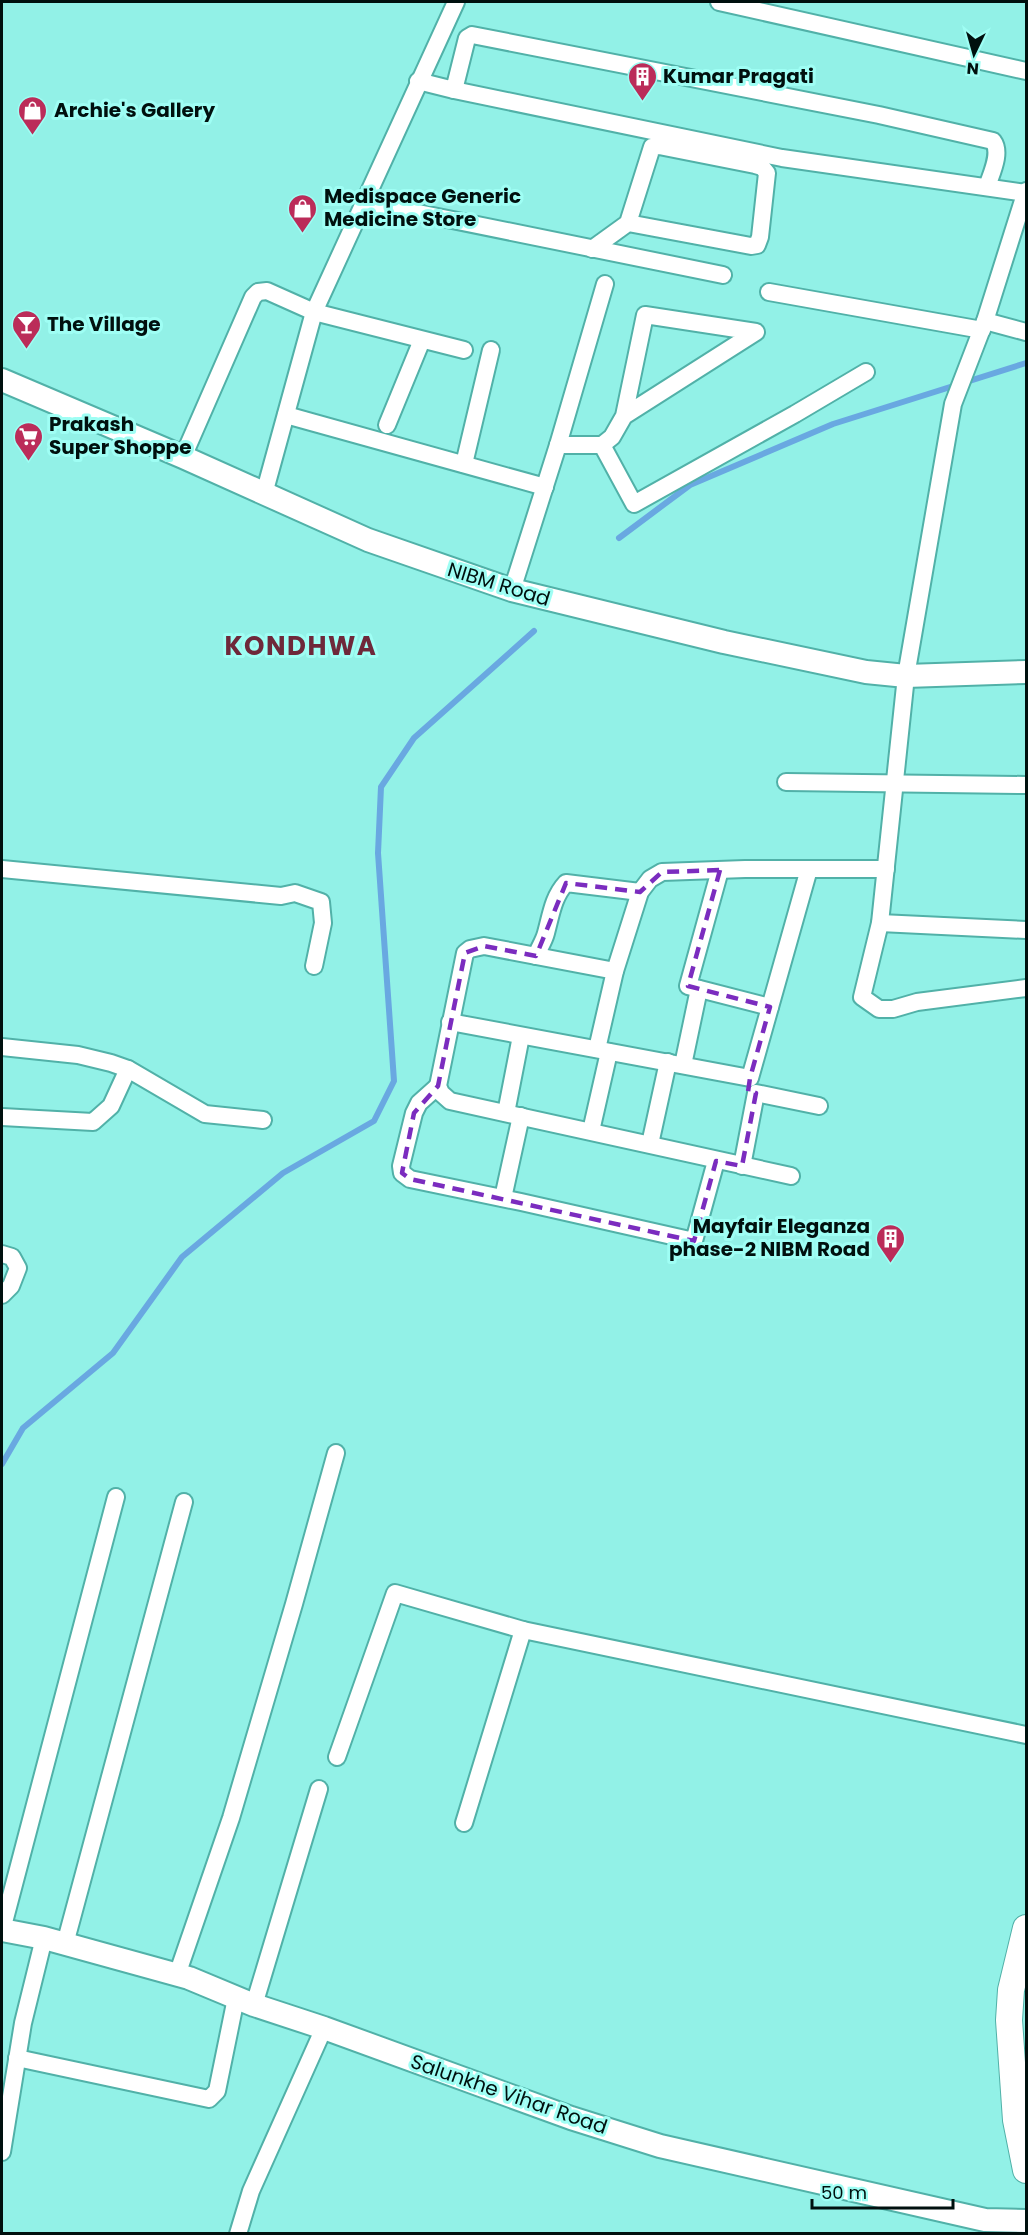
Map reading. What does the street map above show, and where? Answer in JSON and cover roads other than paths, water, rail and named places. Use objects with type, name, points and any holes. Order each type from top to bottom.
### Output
[{"type":"main road","name":"NIBM Road","points":[[2,380],[183,457],[368,540],[512,590],[724,642],[866,672],[906,676],[1026,672]]},
{"type":"main road","points":[[1026,1928],[1021,1971],[1011,1990],[1009,2020],[1016,2120],[1026,2170]]},
{"type":"main road","name":"Salunkhe Vihar Road","points":[[2,1930],[54,1941],[177,1975],[245,2002],[324,2028],[572,2118],[660,2146],[985,2220],[1026,2220]]},
{"type":"street","points":[[264,494],[315,312],[418,81],[456,2]]},
{"type":"street","points":[[719,2],[745,5],[1026,71]]},
{"type":"street","points":[[454,90],[467,38],[472,35],[867,112],[993,141],[997,145],[997,154],[987,187]]},
{"type":"street","points":[[418,81],[782,158],[1026,193],[984,325],[953,404],[906,676],[880,923],[862,997],[879,1009],[893,1009],[917,1002],[1026,988]]},
{"type":"street","points":[[592,249],[628,223],[652,147],[659,146],[754,165],[762,167],[767,172],[760,237],[757,245],[751,246],[628,223]]},
{"type":"street","points":[[364,202],[723,275]]},
{"type":"street","points":[[512,590],[558,445],[605,284]]},
{"type":"street","points":[[183,457],[253,297],[258,292],[267,291],[315,312],[464,350]]},
{"type":"street","points":[[769,291],[1026,332]]},
{"type":"street","points":[[558,445],[602,445],[612,437],[624,416],[645,315],[756,332],[624,416]]},
{"type":"street","points":[[387,425],[422,340]]},
{"type":"street","points":[[464,464],[491,350]]},
{"type":"street","points":[[602,445],[634,504],[866,372]]},
{"type":"street","points":[[286,415],[545,487]]},
{"type":"street","points":[[786,782],[1026,785]]},
{"type":"street","points":[[2,868],[281,896],[295,894],[313,899],[321,902],[323,923],[314,966]]},
{"type":"street","points":[[742,1166],[753,1086],[770,1007],[809,869]]},
{"type":"street","points":[[591,1131],[615,971],[640,892],[650,879],[662,872],[886,869]]},
{"type":"street","points":[[720,870],[688,986],[770,1007]]},
{"type":"street","points":[[536,956],[546,935],[552,909],[560,890],[566,883],[640,892]]},
{"type":"street","points":[[880,923],[1026,930]]},
{"type":"street","points":[[615,971],[484,946],[470,949],[465,953],[450,1022],[438,1086],[441,1094],[450,1101],[790,1176]]},
{"type":"street","points":[[650,1144],[699,989]]},
{"type":"street","points":[[450,1022],[675,1064],[819,1106]]},
{"type":"street","points":[[503,1198],[521,1036]]},
{"type":"street","points":[[2,1047],[78,1055],[128,1069],[204,1114],[264,1120]]},
{"type":"street","points":[[2,1116],[93,1122],[111,1106],[128,1069]]},
{"type":"street","points":[[438,1086],[419,1103],[414,1113],[401,1166],[402,1173],[410,1179],[694,1241],[716,1161]]},
{"type":"street","points":[[2,1254],[12,1257],[18,1268],[11,1286],[2,1295]]},
{"type":"street","points":[[177,1975],[231,1818],[336,1453]]},
{"type":"street","points":[[2,1930],[116,1497]]},
{"type":"street","points":[[2,2152],[23,2023],[54,1941],[184,1502]]},
{"type":"street","points":[[337,1757],[395,1593],[524,1630],[1026,1735]]},
{"type":"street","points":[[464,1823],[524,1630]]},
{"type":"street","points":[[17,2058],[209,2099],[217,2091],[245,2002],[319,1789]]},
{"type":"street","points":[[238,2234],[251,2191],[324,2028]]},
{"type":"waterway","points":[[619,538],[690,485],[833,424],[1026,363]]},
{"type":"waterway","points":[[2,1464],[23,1428],[113,1353],[182,1257],[283,1173],[374,1121],[394,1081],[378,853],[381,787],[414,738],[534,631]]},
{"type":"place","name":"Kumar Pragati","points":[[642,102]]},
{"type":"place","name":"Archie's Gallery","points":[[33,136]]},
{"type":"place","name":"Medispace Generic Medicine Store","points":[[303,234]]},
{"type":"place","name":"The Village","points":[[26,350]]},
{"type":"place","name":"Prakash Super Shoppe","points":[[28,462]]},
{"type":"place","name":"Mayfair Eleganza phase-2 NIBM Road","points":[[891,1264]]},
{"type":"district","name":"KONDHWA","points":[[301,646]]}]
